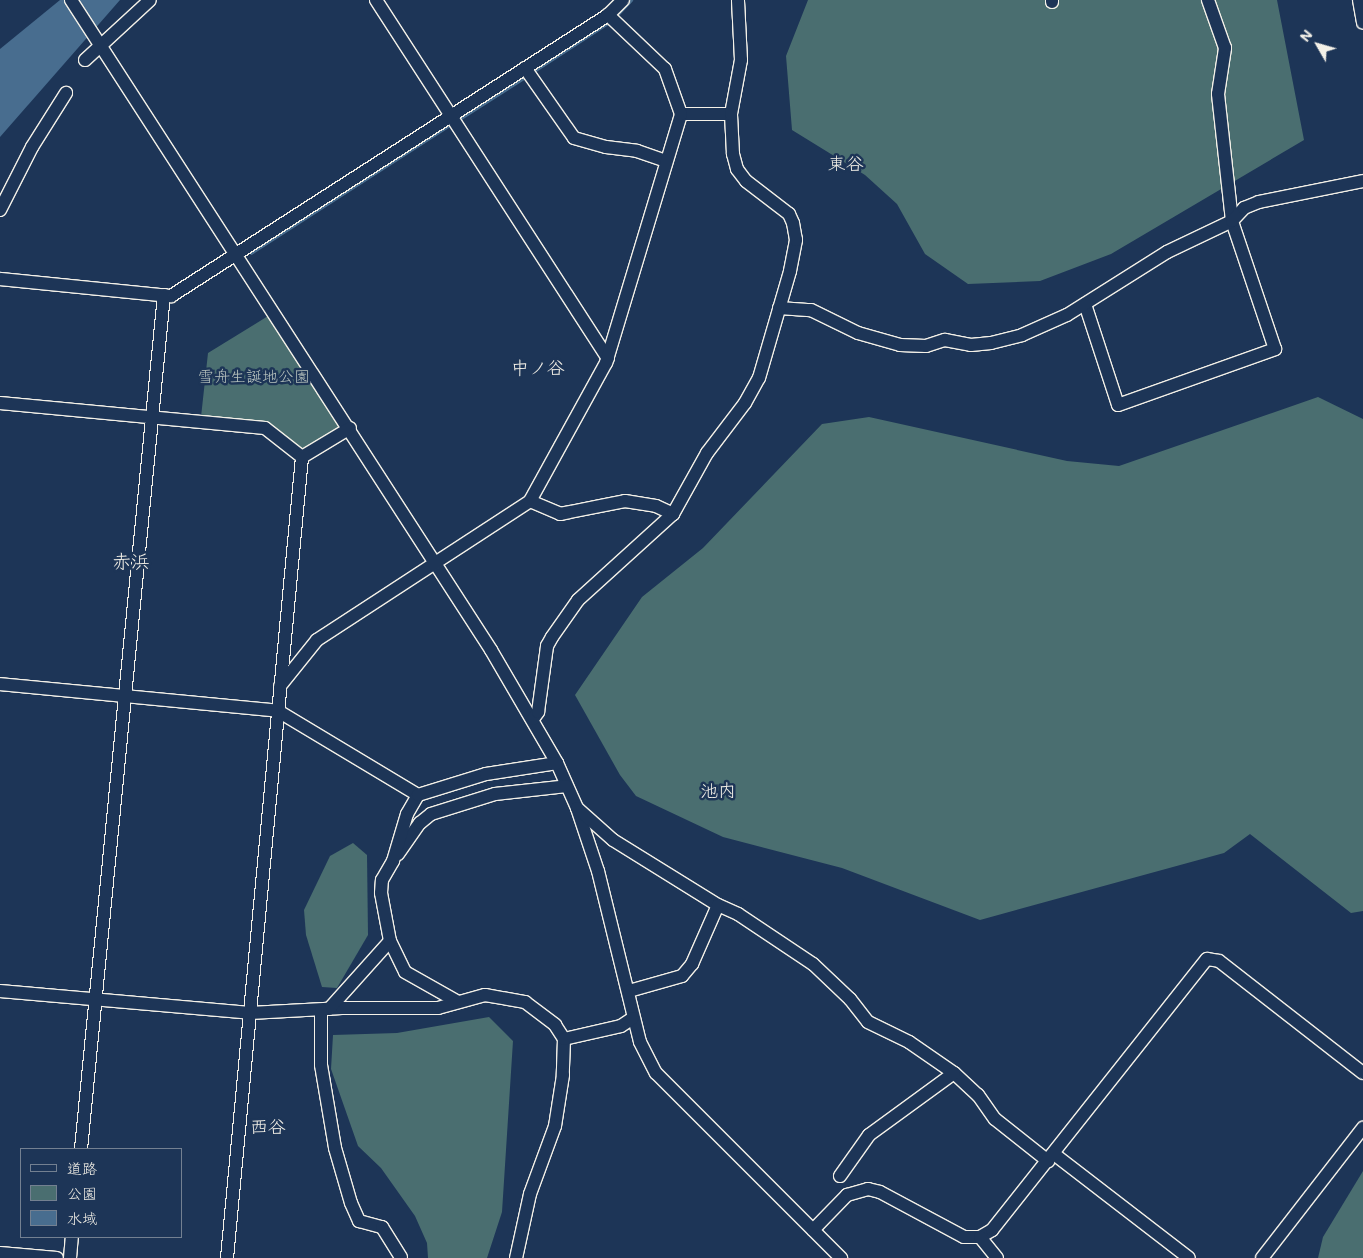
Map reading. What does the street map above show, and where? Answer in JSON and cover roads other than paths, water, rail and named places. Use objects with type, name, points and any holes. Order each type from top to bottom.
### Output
[{"type":"street","points":[[71,0],[350,428],[533,720],[557,763],[577,808],[598,871],[640,1042],[656,1073],[841,1258]]},
{"type":"street","points":[[85,60],[129,16],[150,0]]},
{"type":"street","points":[[376,0],[608,358]]},
{"type":"street","points":[[0,279],[171,296],[450,116],[527,72],[608,15],[623,0]]},
{"type":"street","points":[[533,720],[538,712],[547,646],[552,637],[578,600],[673,514],[707,454],[745,403],[759,378],[790,270],[796,231],[789,214],[753,187],[737,169],[733,154],[731,114],[741,71],[738,0]]},
{"type":"street","points":[[1085,304],[1118,405],[1275,349],[1232,221],[1218,94],[1225,48],[1208,0]]},
{"type":"street","points":[[1359,0],[1363,23]]},
{"type":"street","points":[[280,686],[317,640],[434,561],[530,501],[608,358],[681,114],[665,69],[608,15]]},
{"type":"street","points":[[527,72],[574,138],[606,147],[638,150],[666,161]]},
{"type":"street","points":[[0,210],[32,146],[66,93]]},
{"type":"street","points":[[681,114],[731,114]]},
{"type":"street","points":[[779,308],[811,310],[858,333],[900,345],[926,346],[945,340],[980,345],[1022,335],[1085,304],[1167,252],[1232,221],[1244,208],[1259,202],[1363,181]]},
{"type":"street","points":[[81,1148],[97,1000],[124,696],[164,295]]},
{"type":"street","points":[[0,403],[265,428],[302,457]]},
{"type":"street","points":[[302,457],[350,428]]},
{"type":"street","points":[[227,1258],[302,457]]},
{"type":"street","points":[[530,501],[560,514],[625,501],[656,506],[673,514]]},
{"type":"street","points":[[0,684],[278,711],[418,795]]},
{"type":"street","points":[[394,861],[406,814],[418,795],[486,774],[557,763]]},
{"type":"street","points":[[458,1002],[405,972],[390,941],[381,893],[382,880],[420,823],[432,814],[496,794],[567,786]]},
{"type":"street","points":[[577,808],[613,840],[718,905],[738,914],[813,964],[850,999],[868,1022],[909,1042],[954,1073],[978,1095],[995,1119],[1189,1258]]},
{"type":"street","points":[[629,991],[682,976],[692,964],[718,905]]},
{"type":"street","points":[[390,941],[325,1010],[321,1065],[334,1148],[351,1203],[359,1221],[382,1227],[401,1258]]},
{"type":"street","points":[[813,1230],[847,1195],[868,1189],[880,1192],[951,1232],[964,1237],[980,1237],[1000,1222],[1207,959],[1219,961],[1363,1073]]},
{"type":"street","points":[[0,991],[250,1014],[325,1010],[409,1010],[438,1008],[485,995],[511,997],[538,1011],[555,1025],[564,1039],[560,1106],[530,1194],[516,1258]]},
{"type":"street","points":[[564,1039],[621,1026],[634,1018]]},
{"type":"street","points":[[840,1176],[869,1135],[954,1073]]},
{"type":"street","points":[[1262,1258],[1363,1128]]},
{"type":"street","points":[[980,1237],[987,1250],[997,1258]]},
{"type":"street","points":[[70,1258],[72,1238]]},
{"type":"street","points":[[0,1253],[57,1258]]},
{"type":"water","points":[[60,0],[120,0],[0,137],[0,49]]},
{"type":"waterway","points":[[618,14],[631,0]]},
{"type":"waterway","points":[[534,71],[608,23]]},
{"type":"waterway","points":[[461,118],[527,76]]},
{"type":"waterway","points":[[251,253],[451,124]]},
{"type":"district","name":"東谷","points":[[846,163]]},
{"type":"district","name":"中ノ谷","points":[[538,367]]},
{"type":"district","name":"赤浜","points":[[131,561]]},
{"type":"district","name":"池内","points":[[718,790]]},
{"type":"district","name":"西谷","points":[[268,1126]]},
{"type":"park label","name":"雪舟生誕地公園","points":[[254,376]]}]
